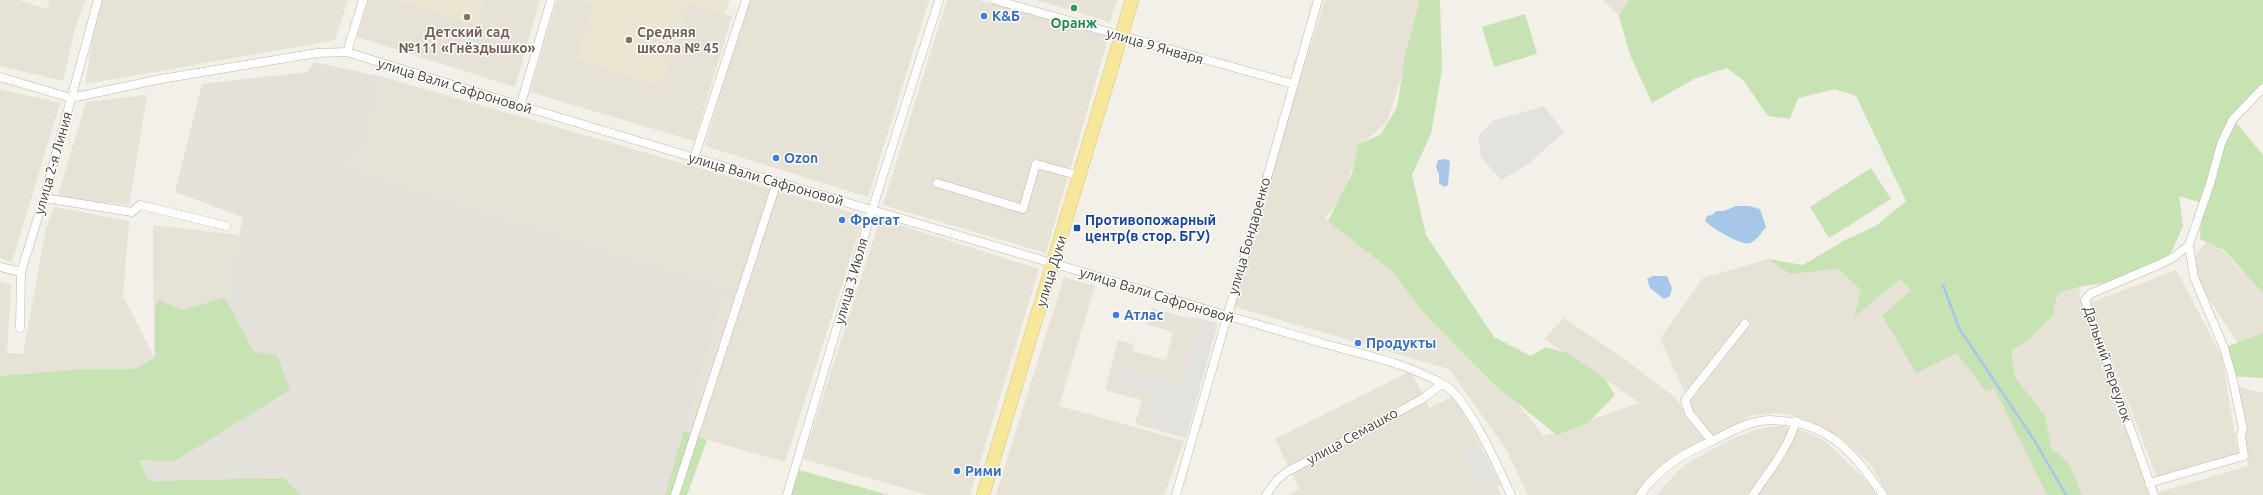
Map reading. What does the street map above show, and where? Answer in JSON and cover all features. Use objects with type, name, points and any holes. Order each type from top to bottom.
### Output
[{"type":"main road","name":"улица Дуки","points":[[983,495],[1132,0]]},
{"type":"street","name":"улица 2-я Линия","points":[[20,328],[21,272],[44,198],[98,0]]},
{"type":"street","points":[[346,52],[363,0]]},
{"type":"street","points":[[520,107],[551,0]]},
{"type":"street","points":[[694,158],[746,0]]},
{"type":"street","name":"улица 3 Июля","points":[[787,495],[872,210],[939,0]]},
{"type":"street","name":"улица 9 Января","points":[[995,0],[1121,37],[1293,84]]},
{"type":"street","name":"улица Бондаренко","points":[[1176,495],[1226,316],[1318,0]]},
{"type":"street","name":"улица Вали Сафроновой","points":[[0,77],[71,98],[161,79],[316,53],[346,52],[520,107],[1053,263],[1226,316],[1396,364],[1442,384],[1460,399],[1512,495]]},
{"type":"street","points":[[2150,483],[2244,456],[2241,442],[2243,429],[2232,376],[2219,335],[2194,277],[2189,245],[2210,184],[2221,144],[2233,119],[2263,88]]},
{"type":"street","points":[[937,183],[1022,208],[1036,164],[1080,176]]},
{"type":"street","points":[[675,495],[777,182]]},
{"type":"street","points":[[44,198],[132,212],[140,204],[226,226]]},
{"type":"street","name":"Дальний переулок","points":[[2154,495],[2085,300],[2090,294],[2169,260],[2189,245]]},
{"type":"street","points":[[0,267],[21,272]]},
{"type":"street","points":[[1712,441],[1689,413],[1685,400],[1745,324]]},
{"type":"street","name":"улица Семашко","points":[[1266,495],[1277,480],[1286,473],[1422,398],[1442,384]]},
{"type":"street","points":[[1640,495],[1660,470],[1676,458],[1757,421],[1796,421],[1816,427],[1832,437],[1860,463],[1883,495]]},
{"type":"street","points":[[1753,495],[1783,452],[1792,436],[1796,421]]},
{"type":"shaded area","points":[[0,0],[19,0],[48,9],[49,0],[85,0],[74,32],[63,81],[0,66]]},
{"type":"shaded area","points":[[102,0],[348,0],[335,40],[85,84],[96,18]]},
{"type":"shaded area","points":[[368,0],[397,0],[478,25],[478,0],[540,0],[515,87],[357,37]]},
{"type":"shaded area","name":"Детский сад №111 «Гнёздышко»","points":[[397,0],[478,0],[485,3],[478,25]]},
{"type":"shaded area","points":[[557,0],[575,0],[592,5],[660,88],[689,3],[732,16],[694,141],[530,92]]},
{"type":"shaded area","name":"Средняя школа № 45","points":[[575,0],[730,0],[725,14],[689,3],[660,88],[576,59],[592,5]]},
{"type":"shaded area","points":[[747,0],[929,0],[868,197],[705,146]]},
{"type":"shaded area","points":[[947,0],[978,0],[1109,35],[1046,253],[883,205]]},
{"type":"shaded area","points":[[1036,0],[1117,0],[1110,22]]},
{"type":"shaded area","points":[[1325,0],[1426,0],[1387,122],[1360,146],[1341,199],[1325,218],[1391,262],[1493,374],[1544,436],[1640,403],[1544,339],[1564,318],[1619,355],[1676,398],[1685,414],[1705,440],[1668,460],[1635,495],[1528,495],[1506,449],[1449,369],[1229,305]]},
{"type":"shaded area","points":[[1603,0],[1629,0],[1619,16]]},
{"type":"shaded area","points":[[314,62],[383,77],[364,150],[344,167],[728,287],[665,495],[301,495],[284,478],[149,481],[139,460],[173,462],[254,352],[225,297],[243,217],[175,192],[202,84],[307,72]]},
{"type":"shaded area","points":[[383,77],[864,216],[785,462],[707,440],[684,430],[728,287],[343,167],[364,150]]},
{"type":"shaded area","points":[[0,89],[60,103],[12,262],[0,258]]},
{"type":"shaded area","points":[[147,95],[129,205],[57,198],[86,102]]},
{"type":"shaded area","points":[[1544,106],[1564,132],[1528,164],[1501,180],[1481,157],[1478,136],[1493,121]]},
{"type":"shaded area","points":[[54,207],[129,221],[123,296],[154,357],[153,225],[239,235],[225,297],[183,310],[171,305],[155,307],[155,358],[134,369],[84,369],[0,376],[0,281],[11,284],[7,353],[23,354],[46,228]]},
{"type":"shaded area","points":[[880,219],[1039,269],[970,495],[928,495],[803,459]]},
{"type":"shaded area","points":[[2210,238],[2263,292],[2263,348],[2246,355],[2192,274],[2191,261]]},
{"type":"shaded area","points":[[1768,259],[1790,274],[1838,269],[1861,290],[1855,316],[1900,279],[1911,291],[1916,373],[1957,352],[1986,392],[1994,388],[2047,495],[1888,495],[1870,464],[1843,439],[1793,415],[1776,413],[1753,415],[1714,437],[1691,411],[1686,394],[1660,339],[1703,278]]},
{"type":"shaded area","points":[[2176,270],[2222,357],[2239,458],[2157,478],[2090,303]]},
{"type":"shaded area","points":[[1064,277],[1095,286],[1059,406],[1184,441],[1164,495],[996,495]]},
{"type":"shaded area","points":[[2082,286],[2079,293],[2151,495],[2082,495],[2070,465],[2051,447],[2045,415],[2015,377],[2011,351],[2028,340],[2052,317],[2058,293]]},
{"type":"shaded area","points":[[1151,308],[1192,319],[1193,317],[1218,323],[1186,438],[1135,424],[1142,400],[1105,390],[1118,340],[1133,344],[1132,351],[1166,360],[1173,332],[1146,324]]},
{"type":"shaded area","points":[[1199,321],[1216,326],[1185,435],[1146,424],[1154,395],[1110,382],[1115,366],[1180,385]]},
{"type":"shaded area","points":[[1411,371],[1429,408],[1454,396],[1501,485],[1497,487],[1501,495],[1288,495],[1299,489],[1275,439]]},
{"type":"shaded area","points":[[2239,387],[2263,393],[2263,495],[2159,495],[2159,492],[2248,466]]},
{"type":"shaded area","points":[[1779,426],[1798,429],[1824,440],[1871,485],[1876,495],[1657,495],[1678,471],[1691,461],[1730,440],[1758,429]]},
{"type":"shaded area","points":[[1479,447],[1499,483],[1481,493],[1461,456]]},
{"type":"green space","points":[[1420,0],[1440,0],[1442,70],[1431,134],[1412,175],[1426,235],[1494,337],[1531,356],[1546,347],[1567,353],[1605,379],[1615,395],[1589,422],[1557,435],[1496,386],[1424,313],[1393,272],[1328,221],[1352,173],[1358,145],[1381,134],[1397,107],[1405,56]]},
{"type":"green space","points":[[1629,0],[2263,0],[2263,88],[2233,119],[2263,155],[2263,293],[2224,250],[2200,239],[2202,203],[2179,196],[2183,226],[2169,257],[2122,281],[2082,286],[2058,293],[2052,317],[2028,340],[2011,351],[2015,377],[2045,415],[2051,447],[2070,465],[2082,495],[2047,495],[1994,388],[1986,392],[1957,353],[1916,373],[1882,315],[1911,291],[1900,279],[1854,317],[1861,290],[1838,269],[1790,274],[1768,259],[1803,265],[1843,241],[1877,225],[1906,201],[1856,96],[1835,89],[1798,98],[1790,119],[1768,116],[1743,80],[1727,68],[1694,79],[1652,103],[1630,55],[1619,16]]},
{"type":"green space","points":[[1525,14],[1537,54],[1494,67],[1482,27]]},
{"type":"green space","points":[[1871,168],[1891,199],[1829,238],[1810,207]]},
{"type":"green space","points":[[225,297],[254,352],[277,355],[290,390],[173,462],[139,460],[149,481],[284,478],[301,495],[0,495],[0,376],[84,369],[134,369],[155,358],[155,307],[159,300],[183,310]]},
{"type":"green space","points":[[2263,333],[2263,378],[2232,376],[2224,348]]},
{"type":"green space","points":[[684,430],[707,440],[687,495],[665,495]]},
{"type":"green space","points":[[799,470],[889,495],[791,495]]},
{"type":"water","points":[[1445,159],[1450,161],[1448,185],[1444,187],[1439,183],[1439,174],[1436,167],[1438,160]]},
{"type":"water","points":[[1736,206],[1749,206],[1760,209],[1766,227],[1757,238],[1750,243],[1740,242],[1720,232],[1705,221],[1707,216],[1712,215],[1716,211],[1724,211]]},
{"type":"water","points":[[1653,276],[1667,276],[1672,288],[1670,296],[1664,299],[1650,288],[1647,279]]},
{"type":"waterway","points":[[1943,285],[1959,328],[2036,443],[2066,495]]},
{"type":"place","name":"Оранж","points":[[1074,8]]},
{"type":"place","name":"К&Б","points":[[984,16]]},
{"type":"place","name":"Детский сад №111 «Гнёздышко»","points":[[467,17]]},
{"type":"place","name":"Средняя школа № 45","points":[[629,40]]},
{"type":"place","name":"Ozon","points":[[776,158]]},
{"type":"place","name":"Фрегат","points":[[842,220]]},
{"type":"place","name":"Противопожарный центр(в стор. БГУ)","points":[[1077,228]]},
{"type":"place","name":"Атлас","points":[[1116,315]]},
{"type":"place","name":"Продукты","points":[[1358,343]]},
{"type":"place","name":"Рими","points":[[957,471]]}]
